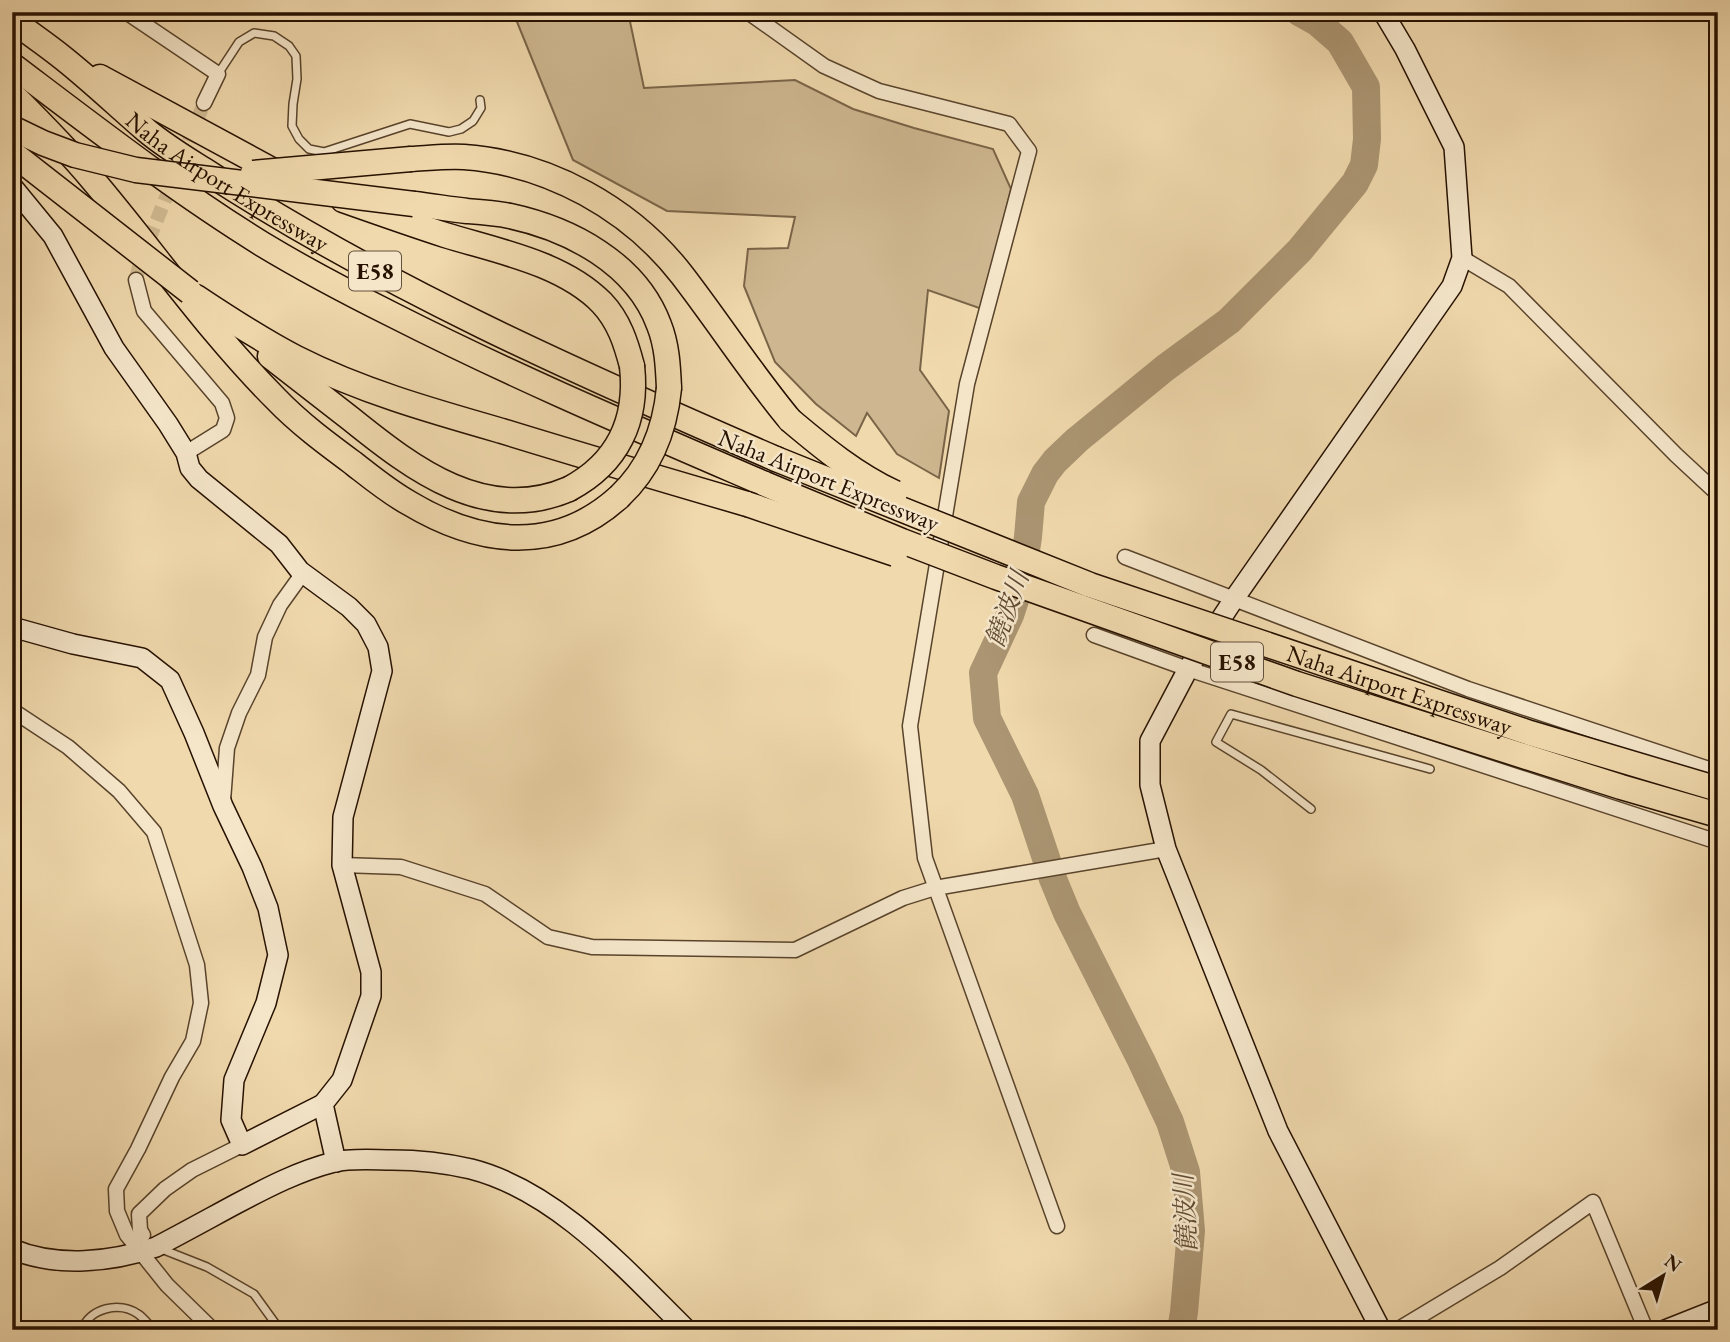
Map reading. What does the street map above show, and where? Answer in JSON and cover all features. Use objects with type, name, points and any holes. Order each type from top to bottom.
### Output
[{"type":"highway","name":"Naha Airport Expressway","points":[[12,20],[65,59],[150,133],[204,171],[369,267],[476,323],[606,385],[776,459],[1090,585],[1530,733],[1718,789]]},
{"type":"highway","points":[[12,153],[395,454],[442,482],[494,499],[536,500],[569,489],[583,481],[607,459],[618,443],[626,428],[632,405],[632,366],[626,344],[610,313],[582,287],[539,264],[406,223],[294,182],[65,59]]},
{"type":"highway","name":"Naha Airport Expressway","points":[[12,65],[180,191],[265,246],[463,351],[581,404],[765,484],[949,559],[1173,640],[1310,688],[1620,787],[1718,814]]},
{"type":"highway","points":[[12,94],[48,130],[92,179],[204,318],[277,400],[320,438],[400,498],[466,530],[517,538],[541,537],[582,524],[599,514],[637,478],[655,449],[664,420],[669,388],[667,353],[655,315],[638,288],[622,270],[574,238],[528,220],[506,215],[136,170],[75,155],[43,143],[12,128]]},
{"type":"highway","points":[[193,176],[463,157],[492,160],[551,177],[603,204],[629,221],[655,245],[681,273],[763,388],[790,420],[826,450],[879,486],[929,509],[1203,614],[1307,659]]},
{"type":"highway","points":[[190,292],[242,328],[297,359],[380,394],[747,504],[947,572],[1173,640]]},
{"type":"street","points":[[125,12],[218,74],[204,103]]},
{"type":"street","points":[[748,12],[824,66],[879,91],[1009,124],[1029,151],[967,384],[909,726],[925,858],[1057,1226]]},
{"type":"street","points":[[1381,1330],[1278,1131],[1166,849],[1150,785],[1150,741],[1188,669],[1452,286],[1462,258],[1454,147],[1405,49],[1383,12]]},
{"type":"street","points":[[12,186],[53,236],[114,348],[168,424],[186,453],[190,468],[199,479],[279,544],[303,573],[349,607],[366,624],[378,647],[382,671],[343,817],[342,865],[371,972],[371,996],[342,1080],[323,1104],[192,1170],[165,1189],[139,1214],[140,1230],[167,1286],[213,1330]]},
{"type":"street","points":[[1462,258],[1509,286],[1718,494]]},
{"type":"street","points":[[136,280],[144,311],[222,403],[227,418],[223,430],[186,453]]},
{"type":"street","points":[[1125,556],[1468,689],[1718,772]]},
{"type":"street","points":[[223,806],[227,748],[239,713],[258,674],[265,638],[281,605],[303,573]]},
{"type":"street","points":[[12,627],[74,644],[142,658],[170,680],[194,733],[268,908],[278,955],[266,1003],[234,1080],[231,1120],[242,1145]]},
{"type":"street","points":[[1094,635],[1188,669],[1718,842]]},
{"type":"street","points":[[1445,753],[1468,689]]},
{"type":"street","points":[[12,710],[68,747],[119,791],[154,832],[197,965],[201,1003],[193,1041],[116,1189],[117,1211],[127,1235],[147,1245]]},
{"type":"street","points":[[342,865],[401,867],[485,894],[548,937],[592,947],[795,950],[902,898],[935,888],[1166,849]]},
{"type":"street","points":[[323,1104],[335,1162]]},
{"type":"street","points":[[12,1249],[24,1254],[59,1260],[94,1261],[147,1245],[282,1180],[335,1162],[411,1160],[474,1170],[506,1182],[545,1204],[592,1240],[687,1330]]},
{"type":"street","points":[[1397,1330],[1500,1268],[1593,1202],[1646,1330]]},
{"type":"street","points":[[1665,1330],[1718,1309]]},
{"type":"lane","points":[[218,74],[239,42],[254,33],[274,36],[289,46],[296,56],[297,79],[292,126],[309,149],[324,152],[410,124],[449,132],[461,129],[473,121],[481,108],[481,100]]},
{"type":"lane","points":[[1311,809],[1261,770],[1216,742],[1231,714],[1430,769]]},
{"type":"lane","points":[[147,1245],[206,1267],[254,1294],[280,1330]]},
{"type":"lane","points":[[82,1330],[82,1326],[93,1313],[111,1308],[124,1308],[137,1313],[154,1330]]},
{"type":"shaded area","points":[[513,12],[628,12],[644,88],[795,80],[853,109],[993,149],[1011,189],[982,309],[928,290],[920,370],[949,411],[939,478],[897,454],[867,413],[856,436],[816,404],[775,362],[744,286],[748,249],[788,248],[795,217],[667,211],[573,160]]},
{"type":"waterway","name":"饒波川","points":[[1181,1330],[1191,1231],[1186,1172],[1170,1122],[1067,913],[1025,795],[987,718],[983,673],[1010,615],[1021,582],[1031,502],[1045,474],[1077,440],[1165,368],[1229,321],[1300,250],[1355,183],[1364,165],[1367,139],[1366,87],[1340,42],[1317,22],[1299,12]]},
{"type":"tunnel","points":[[181,161],[204,103]]},
{"type":"tunnel","points":[[136,280],[140,262],[173,180]]}]
